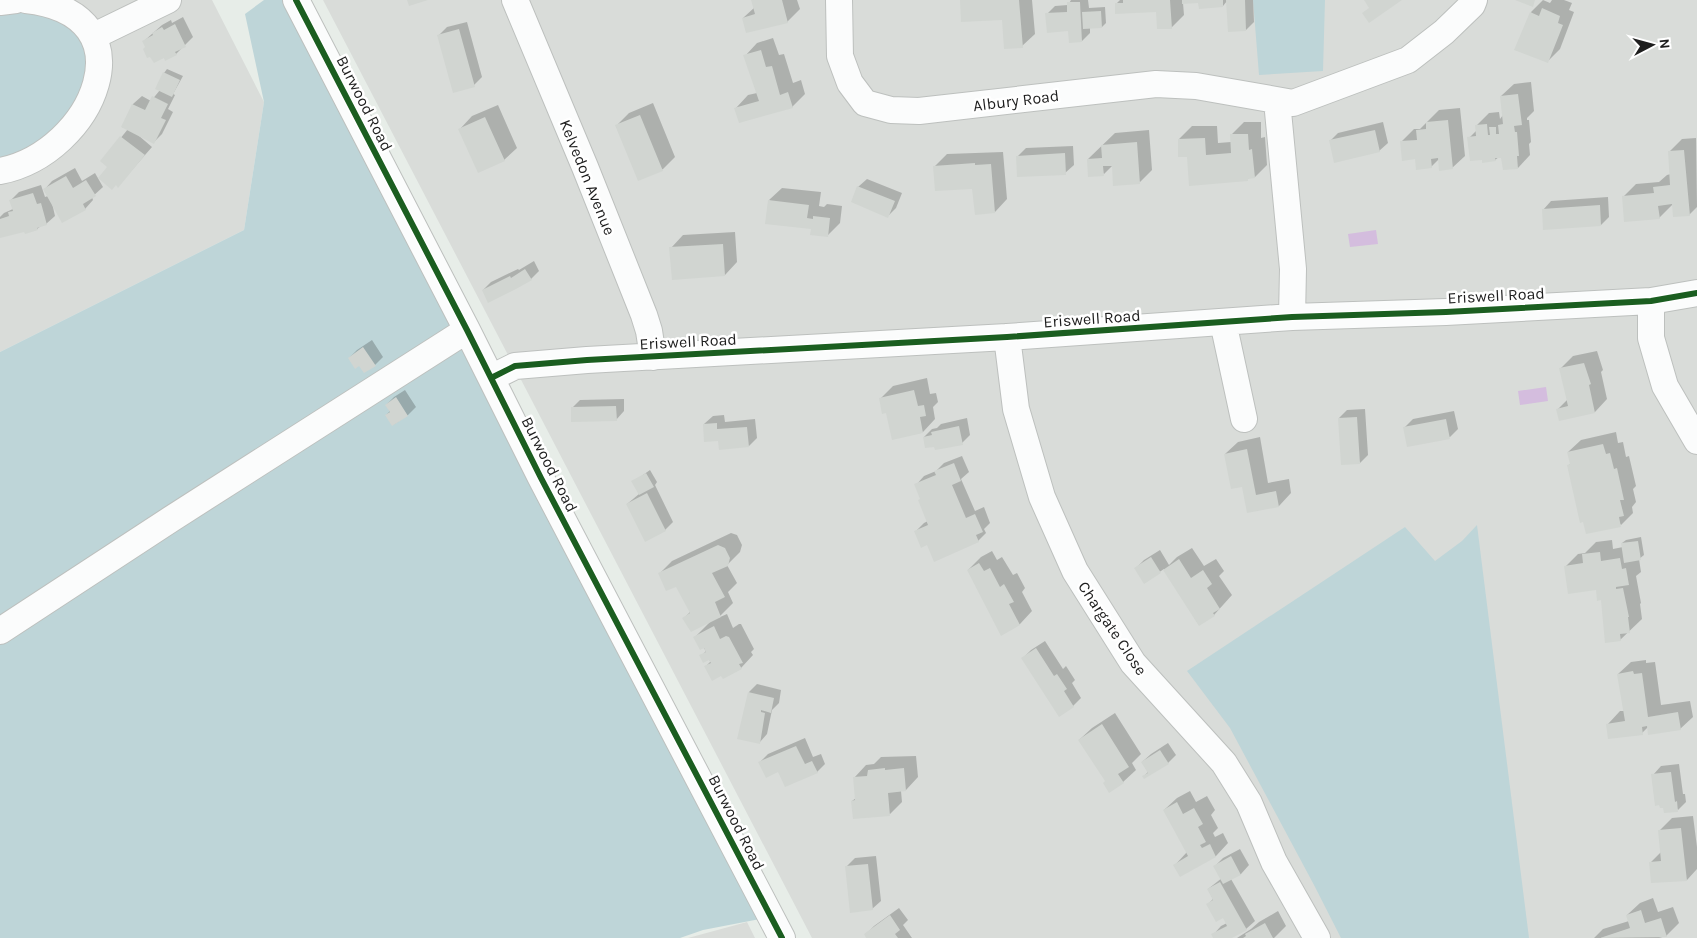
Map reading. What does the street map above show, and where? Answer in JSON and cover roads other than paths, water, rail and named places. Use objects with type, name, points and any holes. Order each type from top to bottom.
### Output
[{"type":"street","points":[[0,2],[16,0]]},
{"type":"street","points":[[0,171],[36,157],[68,133],[82,117],[96,88],[99,70],[98,52],[94,36],[70,12],[40,2],[26,0]]},
{"type":"street","points":[[94,36],[168,0]]},
{"type":"street","name":"Burwood Road","points":[[296,0],[467,330],[541,478],[782,938]]},
{"type":"street","name":"Kelvedon Avenue","points":[[515,0],[644,315],[654,357]]},
{"type":"street","name":"Albury Road","points":[[839,0],[840,56],[850,83],[865,103],[891,110],[919,111],[1156,84],[1196,86],[1293,103],[1408,60],[1444,32],[1472,5],[1474,0]]},
{"type":"street","points":[[1277,100],[1293,269],[1292,316]]},
{"type":"street","name":"Eriswell Road","points":[[491,378],[522,365],[1007,337],[1292,316],[1446,312],[1651,301],[1697,294]]},
{"type":"street","points":[[1651,301],[1651,338],[1665,386],[1697,441]]},
{"type":"street","points":[[1223,322],[1244,419]]},
{"type":"street","points":[[0,631],[170,519],[467,330]]},
{"type":"street","name":"Chargate Close","points":[[1007,337],[1016,409],[1042,497],[1075,571],[1133,663],[1224,763],[1249,803],[1274,862],[1317,938]]}]
